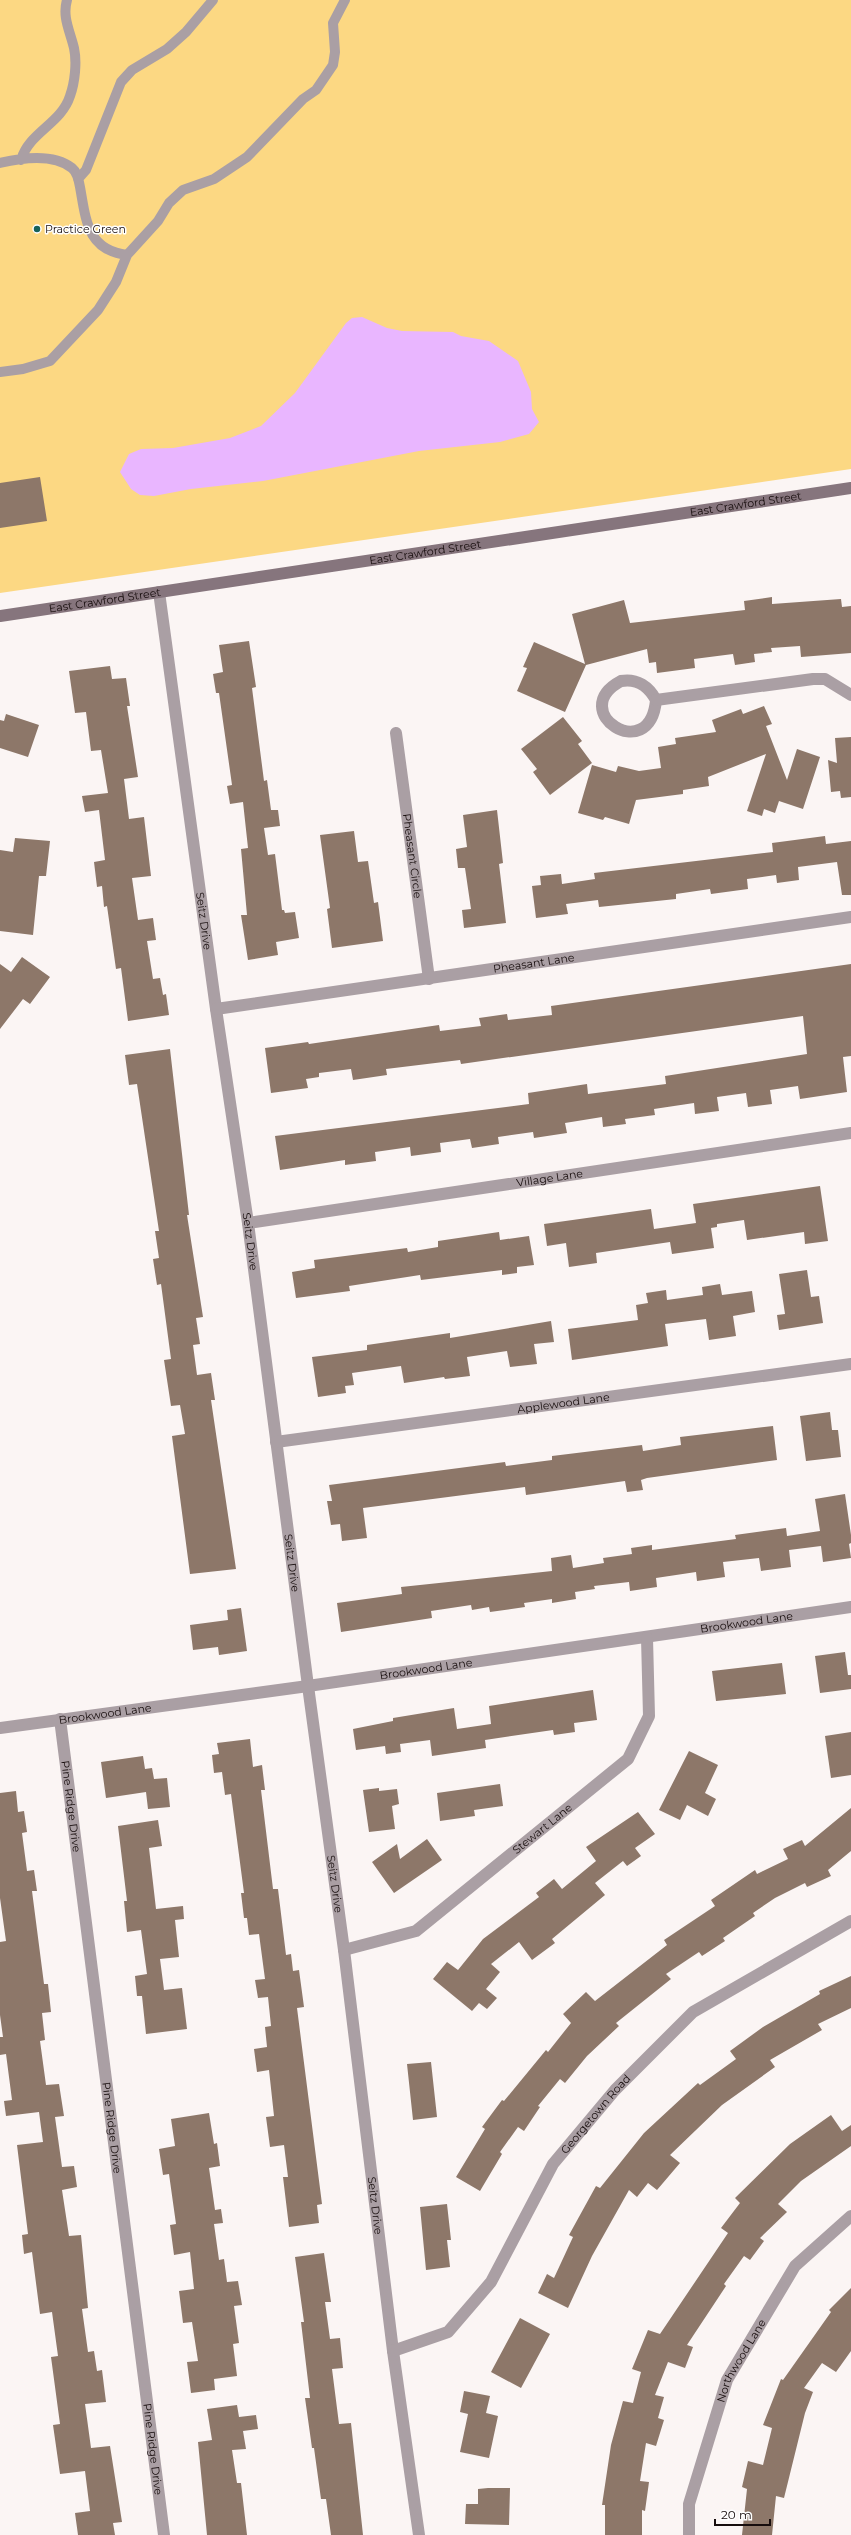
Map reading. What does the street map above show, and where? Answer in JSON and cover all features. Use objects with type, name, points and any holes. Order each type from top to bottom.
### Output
[{"type":"street","name":"East Crawford Street","points":[[0,616],[851,488]]},
{"type":"street","name":"Seitz Drive","points":[[159,592],[216,1009],[248,1223],[344,1950],[393,2351],[419,2535]]},
{"type":"street","points":[[656,700],[813,679],[825,679],[851,695]]},
{"type":"street","points":[[621,681],[637,682],[651,691],[656,700],[650,720],[634,730],[616,730],[611,726],[604,715],[605,697],[611,688],[621,681]]},
{"type":"street","name":"Pheasant Circle","points":[[396,733],[429,979]]},
{"type":"street","name":"Pheasant Lane","points":[[216,1009],[851,917]]},
{"type":"street","name":"Village Lane","points":[[248,1223],[851,1133]]},
{"type":"street","name":"Applewood Lane","points":[[276,1442],[851,1364]]},
{"type":"street","name":"Brookwood Lane","points":[[0,1728],[647,1638],[851,1607]]},
{"type":"street","name":"Stewart Lane","points":[[344,1950],[416,1932],[628,1759],[649,1716],[647,1638]]},
{"type":"street","name":"Pine Ridge Drive","points":[[60,1719],[164,2535]]},
{"type":"street","name":"Georgetown Road","points":[[393,2351],[448,2332],[491,2282],[553,2164],[615,2090],[693,2012],[851,1921]]},
{"type":"street","name":"Northwood Lane","points":[[689,2535],[689,2504],[727,2380],[795,2266],[851,2216]]},
{"type":"lane","points":[[21,160],[24,148],[33,138],[56,120],[70,96],[75,63],[65,13],[67,0]]},
{"type":"lane","points":[[78,178],[86,170],[121,82],[132,70],[167,49],[186,32],[212,0]]},
{"type":"lane","points":[[0,372],[23,369],[50,361],[98,310],[116,282],[127,256],[158,221],[169,203],[183,190],[214,179],[247,157],[298,104],[316,90],[333,65],[335,52],[333,24],[345,0]]},
{"type":"lane","points":[[0,163],[21,160],[57,160],[73,168],[78,178],[89,232],[96,241],[108,250],[116,254],[127,256]]},
{"type":"shaded area","points":[[0,0],[851,0],[851,469],[0,593]]},
{"type":"shaded area","points":[[362,317],[387,328],[402,331],[453,332],[461,336],[489,341],[518,361],[531,392],[532,409],[539,422],[529,434],[500,442],[419,451],[263,481],[191,489],[154,496],[140,495],[131,489],[120,472],[129,454],[141,449],[173,448],[230,438],[261,426],[295,393],[346,323],[352,318]]},
{"type":"building","points":[[40,477],[47,521],[0,528],[0,483]]},
{"type":"building","points":[[772,597],[772,604],[841,599],[842,607],[851,606],[851,653],[801,657],[800,646],[771,648],[772,652],[754,654],[755,662],[735,665],[733,654],[694,659],[695,668],[657,673],[656,662],[649,663],[647,649],[586,665],[565,712],[517,691],[527,668],[523,667],[534,642],[585,664],[572,614],[624,600],[630,623],[745,610],[744,601]]},
{"type":"building","points":[[249,641],[256,687],[252,688],[264,781],[267,780],[271,810],[278,810],[280,826],[264,828],[268,855],[275,854],[282,910],[284,910],[285,913],[295,912],[299,938],[276,942],[278,955],[248,960],[241,915],[247,915],[241,849],[248,848],[243,802],[230,804],[227,786],[232,785],[219,693],[216,693],[213,674],[223,672],[219,645]]},
{"type":"building","points":[[110,666],[112,679],[126,678],[130,706],[127,706],[138,777],[124,779],[129,819],[144,817],[151,876],[132,878],[138,920],[153,918],[156,940],[147,941],[153,979],[160,978],[163,995],[166,994],[169,1015],[128,1021],[121,968],[116,969],[107,906],[104,907],[102,886],[97,887],[94,862],[105,860],[99,810],[85,812],[82,796],[108,793],[101,750],[91,751],[86,712],[75,713],[69,671]]},
{"type":"building","points":[[764,706],[772,724],[766,726],[787,780],[797,749],[820,757],[803,809],[779,801],[775,813],[764,809],[762,816],[747,811],[766,754],[708,777],[709,786],[683,790],[683,794],[636,800],[629,824],[605,817],[603,820],[578,813],[592,765],[616,772],[618,766],[639,771],[661,768],[658,747],[676,744],[675,738],[716,732],[712,720],[741,709],[743,714]]},
{"type":"building","points":[[6,714],[39,725],[28,757],[0,748],[0,720],[4,721]]},
{"type":"building","points":[[563,717],[582,741],[578,744],[592,763],[550,795],[533,772],[537,769],[521,749]]},
{"type":"building","points":[[851,737],[851,797],[841,798],[840,791],[831,792],[828,760],[837,763],[835,738]]},
{"type":"building","points":[[497,810],[503,863],[499,864],[506,923],[464,928],[462,910],[471,909],[465,868],[458,868],[456,849],[467,847],[463,815]]},
{"type":"building","points":[[354,831],[358,862],[368,861],[374,903],[378,902],[383,941],[332,948],[327,909],[330,908],[320,835]]},
{"type":"building","points":[[825,836],[826,844],[851,841],[851,895],[842,895],[837,862],[798,867],[799,880],[777,883],[776,875],[747,879],[748,889],[711,894],[710,889],[676,894],[676,899],[599,907],[598,900],[566,904],[568,914],[536,918],[532,886],[541,885],[540,876],[561,874],[562,884],[595,879],[594,873],[773,852],[772,843]]},
{"type":"building","points":[[15,838],[50,841],[46,876],[39,876],[33,935],[0,931],[0,850],[13,852]]},
{"type":"building","points":[[22,957],[50,977],[30,1004],[23,999],[0,1029],[0,964],[11,972]]},
{"type":"building","points":[[851,964],[851,1056],[843,1057],[847,1092],[800,1099],[798,1086],[770,1090],[772,1104],[748,1107],[746,1093],[717,1097],[719,1111],[695,1114],[694,1103],[654,1109],[655,1115],[625,1119],[626,1124],[603,1127],[602,1117],[565,1123],[567,1133],[534,1138],[533,1132],[498,1137],[499,1144],[472,1148],[470,1139],[440,1143],[441,1152],[411,1156],[410,1147],[375,1152],[376,1161],[345,1165],[345,1160],[280,1170],[275,1136],[529,1104],[528,1093],[587,1084],[588,1094],[666,1084],[665,1076],[807,1054],[803,1016],[461,1064],[460,1060],[386,1069],[387,1075],[353,1080],[351,1069],[319,1073],[319,1077],[306,1079],[308,1088],[271,1093],[265,1048],[308,1042],[309,1044],[439,1025],[440,1031],[481,1026],[479,1018],[507,1014],[508,1020],[552,1015],[551,1006]]},
{"type":"building","points":[[170,1049],[189,1215],[187,1215],[203,1317],[196,1318],[200,1344],[193,1345],[197,1375],[211,1373],[215,1400],[211,1400],[236,1569],[190,1574],[172,1436],[185,1434],[180,1405],[171,1406],[164,1360],[171,1359],[161,1284],[157,1285],[153,1259],[159,1258],[155,1231],[159,1231],[137,1084],[129,1085],[125,1055]]},
{"type":"building","points":[[820,1186],[828,1241],[805,1244],[804,1232],[747,1240],[744,1220],[717,1224],[717,1227],[711,1228],[714,1248],[672,1254],[670,1242],[596,1253],[597,1263],[569,1267],[566,1243],[547,1246],[544,1224],[651,1209],[654,1229],[696,1223],[693,1204]]},
{"type":"building","points":[[499,1232],[500,1240],[529,1236],[534,1265],[517,1267],[517,1273],[502,1275],[502,1270],[421,1280],[420,1275],[349,1286],[350,1291],[296,1298],[292,1272],[315,1268],[314,1260],[407,1248],[408,1252],[438,1247],[438,1241]]},
{"type":"building","points":[[807,1270],[811,1297],[819,1296],[823,1323],[779,1330],[777,1315],[785,1314],[779,1274]]},
{"type":"building","points":[[720,1284],[722,1295],[752,1291],[755,1312],[733,1316],[736,1336],[709,1340],[706,1319],[665,1324],[668,1346],[572,1360],[568,1329],[638,1320],[636,1305],[648,1303],[646,1293],[666,1290],[667,1300],[703,1295],[702,1287]]},
{"type":"building","points":[[551,1321],[554,1342],[534,1344],[537,1364],[510,1367],[507,1351],[467,1357],[470,1376],[445,1379],[444,1377],[404,1383],[401,1366],[352,1373],[354,1385],[345,1386],[346,1393],[318,1397],[312,1357],[367,1350],[367,1345],[450,1333],[450,1338]]},
{"type":"building","points":[[830,1412],[832,1430],[838,1430],[841,1457],[806,1461],[800,1416]]},
{"type":"building","points":[[773,1426],[777,1460],[647,1478],[641,1480],[643,1490],[627,1492],[625,1481],[526,1495],[525,1487],[363,1508],[367,1538],[342,1541],[340,1524],[331,1525],[327,1501],[332,1501],[329,1485],[505,1462],[506,1466],[552,1460],[552,1456],[642,1445],[643,1451],[681,1445],[680,1437]]},
{"type":"building","points":[[845,1494],[851,1535],[851,1543],[849,1544],[851,1558],[823,1562],[821,1546],[789,1550],[791,1567],[761,1571],[759,1558],[723,1562],[725,1577],[697,1581],[696,1572],[656,1578],[657,1587],[630,1591],[629,1582],[594,1586],[595,1589],[575,1592],[576,1599],[552,1603],[552,1599],[524,1603],[525,1607],[490,1612],[489,1607],[472,1610],[471,1605],[431,1611],[432,1618],[341,1632],[337,1603],[402,1594],[401,1587],[552,1571],[551,1558],[571,1555],[573,1568],[604,1563],[603,1558],[632,1554],[631,1548],[652,1545],[652,1550],[736,1539],[735,1535],[786,1528],[787,1536],[820,1531],[815,1499]]},
{"type":"building","points":[[241,1608],[247,1651],[219,1655],[218,1647],[193,1650],[190,1625],[228,1620],[227,1610]]},
{"type":"building","points":[[845,1652],[848,1675],[851,1675],[851,1689],[820,1693],[815,1656]]},
{"type":"building","points":[[782,1663],[786,1694],[716,1701],[712,1671]]},
{"type":"building","points":[[593,1690],[597,1720],[574,1723],[575,1732],[554,1735],[553,1730],[485,1740],[486,1748],[432,1756],[430,1740],[400,1744],[401,1752],[386,1754],[385,1746],[356,1750],[353,1729],[393,1721],[393,1718],[454,1708],[457,1729],[491,1724],[489,1706]]},
{"type":"building","points":[[851,1732],[851,1775],[831,1778],[825,1736]]},
{"type":"building","points":[[250,1739],[253,1767],[262,1765],[265,1790],[261,1790],[273,1889],[278,1889],[286,1955],[291,1954],[293,1971],[299,1970],[304,2007],[297,2008],[322,2204],[317,2205],[319,2223],[289,2227],[283,2177],[288,2177],[284,2145],[270,2147],[266,2117],[274,2116],[269,2070],[257,2072],[254,2049],[267,2047],[265,2027],[271,2026],[268,1997],[258,1998],[255,1980],[265,1979],[259,1934],[249,1935],[247,1918],[244,1918],[241,1893],[244,1893],[231,1794],[225,1795],[222,1772],[214,1773],[212,1755],[219,1754],[217,1743]]},
{"type":"building","points":[[689,1751],[718,1765],[705,1793],[716,1799],[708,1816],[687,1805],[680,1820],[659,1810]]},
{"type":"building","points":[[143,1756],[145,1769],[152,1768],[154,1779],[167,1778],[170,1807],[148,1809],[146,1792],[106,1798],[101,1762]]},
{"type":"building","points":[[500,1784],[503,1806],[474,1810],[475,1816],[440,1821],[437,1793]]},
{"type":"building","points":[[379,1788],[379,1791],[397,1789],[399,1804],[392,1806],[395,1829],[369,1832],[363,1790]]},
{"type":"building","points":[[16,1791],[18,1812],[24,1811],[27,1832],[22,1833],[27,1871],[34,1870],[37,1891],[32,1891],[44,1984],[48,1984],[51,2012],[42,2013],[45,2040],[40,2041],[46,2085],[59,2084],[64,2116],[55,2117],[62,2167],[74,2166],[77,2187],[62,2190],[69,2236],[81,2235],[88,2308],[82,2309],[88,2352],[94,2351],[97,2371],[102,2370],[106,2402],[85,2404],[91,2448],[110,2446],[122,2522],[113,2523],[115,2535],[78,2535],[75,2513],[90,2511],[85,2471],[60,2474],[53,2425],[60,2424],[51,2357],[58,2356],[52,2312],[40,2314],[32,2252],[24,2254],[22,2235],[28,2234],[17,2145],[43,2142],[39,2112],[6,2116],[4,2101],[12,2100],[6,2054],[0,2055],[0,2037],[3,2037],[0,2015],[0,1942],[6,1941],[0,1898],[0,1793]]},
{"type":"building","points":[[851,1808],[851,1851],[828,1870],[831,1876],[807,1887],[805,1883],[775,1898],[753,1913],[755,1916],[723,1938],[725,1941],[702,1956],[699,1952],[666,1974],[671,1979],[616,2023],[619,2026],[587,2056],[565,2083],[560,2079],[538,2106],[540,2107],[524,2131],[518,2127],[500,2152],[502,2154],[480,2191],[456,2177],[485,2129],[482,2127],[502,2100],[504,2101],[546,2050],[548,2052],[571,2023],[563,2014],[586,1992],[595,2001],[667,1945],[664,1940],[715,1906],[711,1900],[755,1870],[757,1874],[788,1859],[783,1849],[802,1840],[805,1846]]},
{"type":"building","points":[[638,1812],[655,1834],[635,1848],[641,1856],[627,1866],[623,1861],[595,1883],[605,1895],[552,1939],[555,1943],[532,1960],[519,1942],[491,1964],[500,1972],[486,1989],[497,1998],[487,2009],[479,2003],[472,2011],[433,1979],[447,1962],[458,1970],[483,1939],[539,1897],[536,1893],[554,1879],[562,1889],[596,1861],[586,1847]]},
{"type":"building","points":[[158,1820],[162,1846],[149,1848],[156,1909],[183,1906],[184,1919],[175,1920],[179,1957],[160,1959],[164,1990],[182,1988],[187,2029],[146,2034],[142,1996],[137,1996],[135,1976],[147,1974],[141,1930],[127,1932],[124,1901],[127,1901],[118,1826]]},
{"type":"building","points":[[427,1839],[442,1860],[394,1893],[372,1862],[397,1844],[400,1859]]},
{"type":"building","points":[[851,1976],[851,2008],[818,2024],[822,2030],[770,2060],[775,2067],[722,2105],[670,2155],[680,2163],[657,2190],[648,2183],[637,2197],[629,2190],[592,2256],[568,2308],[538,2293],[547,2274],[554,2278],[573,2237],[569,2235],[596,2186],[600,2188],[644,2133],[698,2083],[700,2085],[736,2059],[730,2051],[763,2027],[820,1994],[819,1991]]},
{"type":"building","points":[[431,2062],[437,2117],[413,2120],[407,2064]]},
{"type":"building","points":[[209,2113],[214,2144],[217,2143],[220,2166],[209,2168],[215,2210],[221,2209],[223,2223],[214,2224],[219,2260],[224,2259],[227,2282],[238,2281],[242,2305],[234,2306],[239,2343],[233,2344],[237,2376],[214,2379],[215,2390],[191,2393],[187,2362],[198,2361],[192,2322],[183,2323],[179,2291],[194,2289],[190,2252],[174,2255],[170,2225],[176,2224],[169,2174],[163,2175],[159,2149],[175,2146],[171,2119]]},
{"type":"building","points":[[831,2115],[842,2131],[851,2125],[851,2146],[801,2181],[778,2204],[787,2212],[760,2238],[764,2241],[750,2260],[744,2256],[724,2284],[726,2286],[687,2345],[693,2347],[685,2368],[668,2362],[655,2395],[664,2397],[658,2418],[664,2420],[656,2446],[646,2443],[640,2481],[649,2482],[645,2511],[642,2510],[642,2535],[605,2535],[605,2505],[602,2505],[611,2445],[623,2401],[633,2403],[641,2372],[632,2369],[648,2330],[660,2334],[728,2233],[721,2228],[740,2203],[735,2198],[790,2144]]},
{"type":"building","points":[[447,2204],[451,2240],[447,2240],[450,2267],[426,2270],[420,2207]]},
{"type":"building","points":[[324,2253],[331,2302],[325,2302],[330,2339],[340,2338],[343,2368],[332,2369],[339,2424],[351,2423],[363,2535],[331,2535],[326,2499],[321,2499],[305,2398],[310,2398],[301,2322],[304,2322],[295,2257]]},
{"type":"building","points":[[851,2288],[851,2351],[836,2372],[822,2363],[804,2388],[813,2392],[805,2413],[784,2498],[776,2496],[772,2535],[742,2535],[747,2489],[742,2487],[748,2461],[763,2465],[772,2428],[763,2425],[781,2379],[783,2380],[831,2312],[829,2310]]},
{"type":"building","points":[[520,2318],[550,2334],[521,2388],[491,2372]]},
{"type":"building","points":[[464,2391],[490,2396],[486,2413],[498,2416],[489,2458],[460,2452],[468,2414],[460,2412]]},
{"type":"building","points":[[237,2405],[239,2417],[256,2415],[258,2429],[243,2431],[246,2449],[232,2450],[237,2483],[241,2483],[247,2535],[207,2535],[198,2442],[212,2440],[207,2409]]},
{"type":"building","points":[[510,2488],[509,2525],[465,2524],[466,2504],[478,2504],[478,2489]]},
{"type":"place","name":"Practice Green","points":[[37,229]]}]
